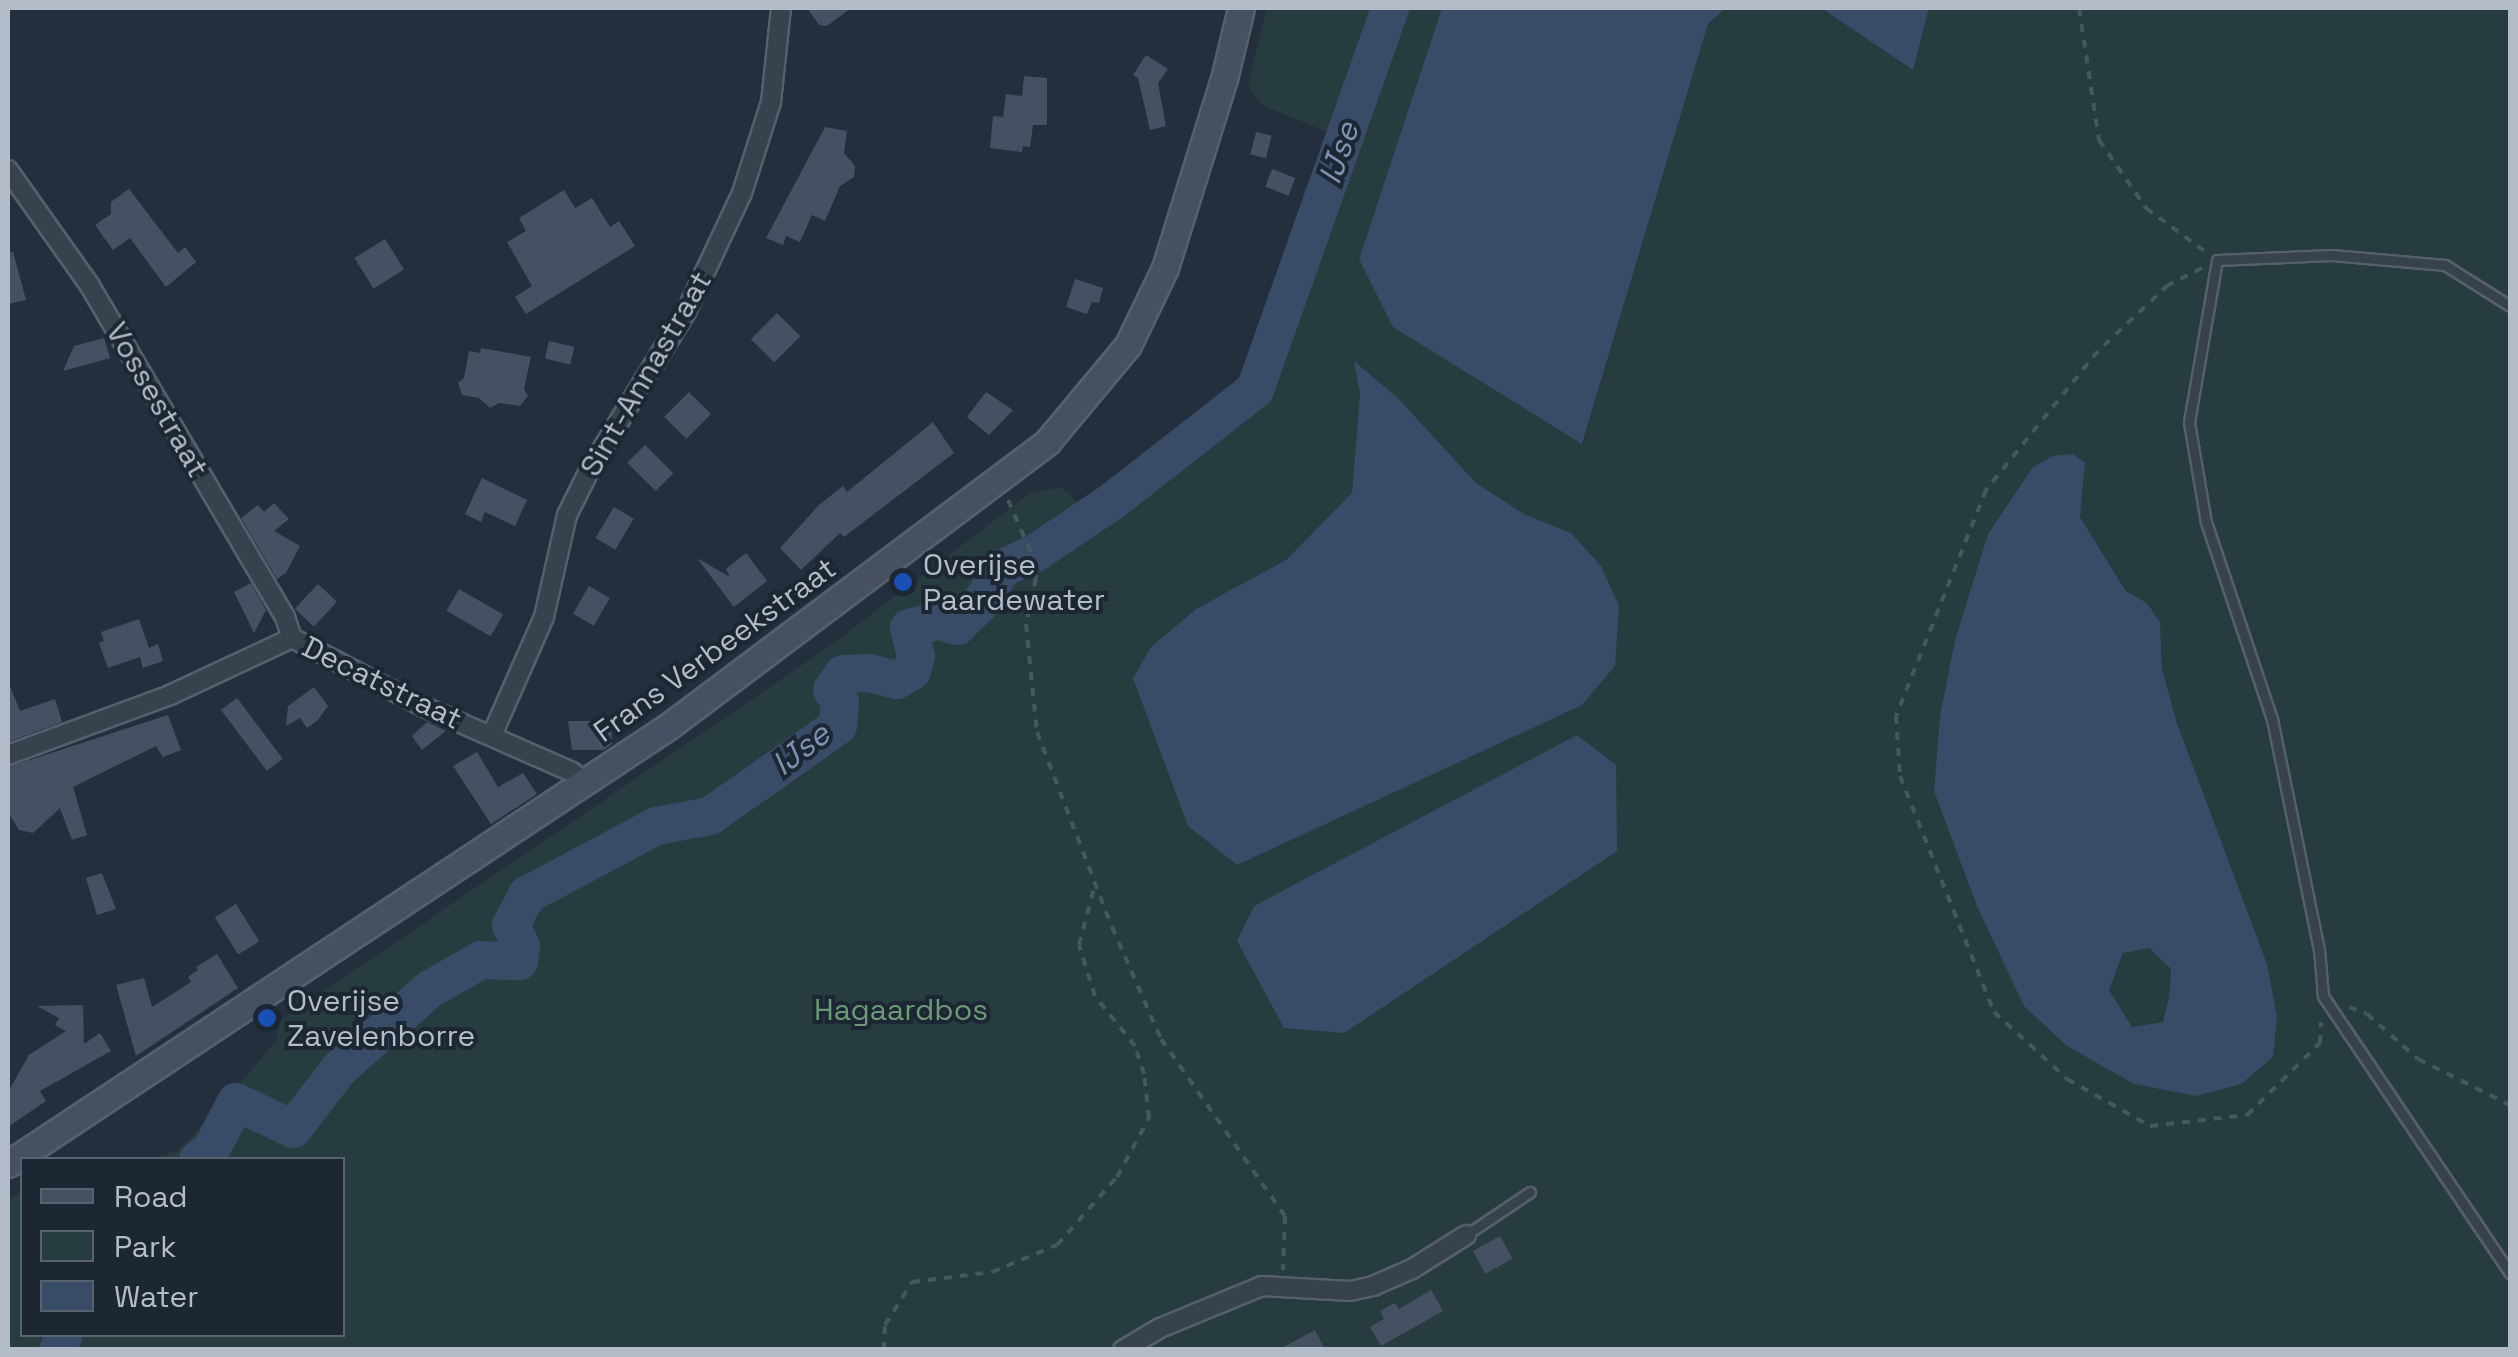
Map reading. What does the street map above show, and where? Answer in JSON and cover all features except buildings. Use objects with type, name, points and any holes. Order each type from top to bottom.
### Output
[{"type":"main road","name":"Frans Verbeekstraat","points":[[8,1164],[586,783],[1013,471],[1081,407],[1128,345],[1165,268],[1224,79],[1241,8]]},
{"type":"street","name":"Sint-Annastraat","points":[[492,735],[544,617],[567,515],[590,468],[687,310],[742,193],[771,102],[781,8]]},
{"type":"street","name":"Vossestraat","points":[[8,170],[90,286],[285,617],[292,638]]},
{"type":"street","name":"Decatstraat","points":[[8,756],[170,695],[292,638],[422,706],[492,735],[586,783]]},
{"type":"street","points":[[1122,1350],[1219,1302],[1281,1284],[1331,1291],[1373,1286],[1412,1270],[1466,1235]]},
{"type":"lane","points":[[2510,306],[2445,265],[2331,255],[2218,260],[2189,422],[2206,522],[2272,719],[2318,949],[2323,996],[2510,1274]]},
{"type":"lane","points":[[1466,1235],[1530,1192]]},
{"type":"path","points":[[2079,8],[2099,140],[2146,208],[2218,260],[2168,285],[2098,351],[1986,490],[1896,716],[1900,776],[1994,1012],[2068,1079],[2150,1126],[2247,1114],[2320,1043],[2323,996],[2366,1014],[2418,1059],[2510,1105]]},
{"type":"path","points":[[1007,498],[1034,559],[1036,578],[1026,624],[1038,732],[1094,884],[1161,1039],[1285,1216],[1281,1284]]},
{"type":"path","points":[[884,1350],[885,1325],[912,1282],[992,1272],[1058,1245],[1116,1176],[1149,1118],[1144,1074],[1135,1046],[1095,996],[1079,945],[1094,884]]},
{"type":"green space","name":"Hagaardbos","points":[[1267,8],[1442,8],[1359,259],[1583,443],[1708,24],[1726,8],[1821,8],[1913,70],[1929,8],[2510,8],[2510,1349],[8,1349],[8,1201],[20,1192],[20,1337],[345,1337],[345,1157],[159,1157],[178,1150],[223,1103],[276,1041],[280,1021],[827,648],[1029,494],[1061,487],[1092,515],[1255,390],[1344,139],[1262,105],[1248,86]],"holes":[[[1355,362],[1398,398],[1476,483],[1524,514],[1571,534],[1151,647],[1196,609],[1286,560],[1352,493],[1360,393]],[[2085,464],[2080,517],[2127,591],[2147,603],[2160,622],[2162,669],[2177,723],[2267,964],[2134,1084],[1934,791],[1940,716],[1955,640]]]},
{"type":"green space","points":[[2149,948],[2171,969],[2164,1022],[2132,1027],[2109,991],[2123,953]]},
{"type":"water","points":[[1442,8],[1726,8],[1708,24],[1582,444],[1393,327],[1359,259]]},
{"type":"water","points":[[1821,8],[1929,8],[1913,70]]},
{"type":"water","points":[[1354,361],[1398,398],[1476,483],[1524,514],[1571,533],[1601,566],[1619,606],[1615,666],[1582,705],[1237,865],[1188,826],[1133,678],[1151,647],[1196,609],[1286,560],[1352,493],[1360,393]]},
{"type":"water","points":[[2073,454],[2085,463],[2080,517],[2126,591],[2147,603],[2160,622],[2162,669],[2177,723],[2267,964],[2277,1017],[2273,1057],[2241,1084],[2196,1096],[2134,1084],[2067,1046],[2024,1006],[1977,906],[1934,791],[1940,716],[1955,640],[1988,534],[2033,467],[2053,456]],"holes":[[[2149,948],[2171,969],[2163,1022],[2132,1027],[2109,990],[2123,953]]]},
{"type":"water","points":[[1577,735],[1616,765],[1617,851],[1344,1033],[1284,1028],[1237,941],[1254,906]]},
{"type":"waterway","name":"IJse","points":[[202,1157],[211,1150],[236,1102],[293,1129],[340,1068],[430,989],[481,960],[519,961],[521,946],[511,925],[527,895],[656,826],[710,816],[838,726],[840,702],[832,690],[843,674],[869,673],[897,680],[912,671],[916,656],[909,628],[938,621],[957,626],[979,605],[1003,568],[1037,552],[1114,500],[1255,390],[1390,8]]},
{"type":"waterway","name":"IJse","points":[[58,1350],[63,1337]]},
{"type":"place","name":"Overijse Paardewater","points":[[903,582]]},
{"type":"place","name":"Overijse Zavelenborre","points":[[267,1018]]}]
